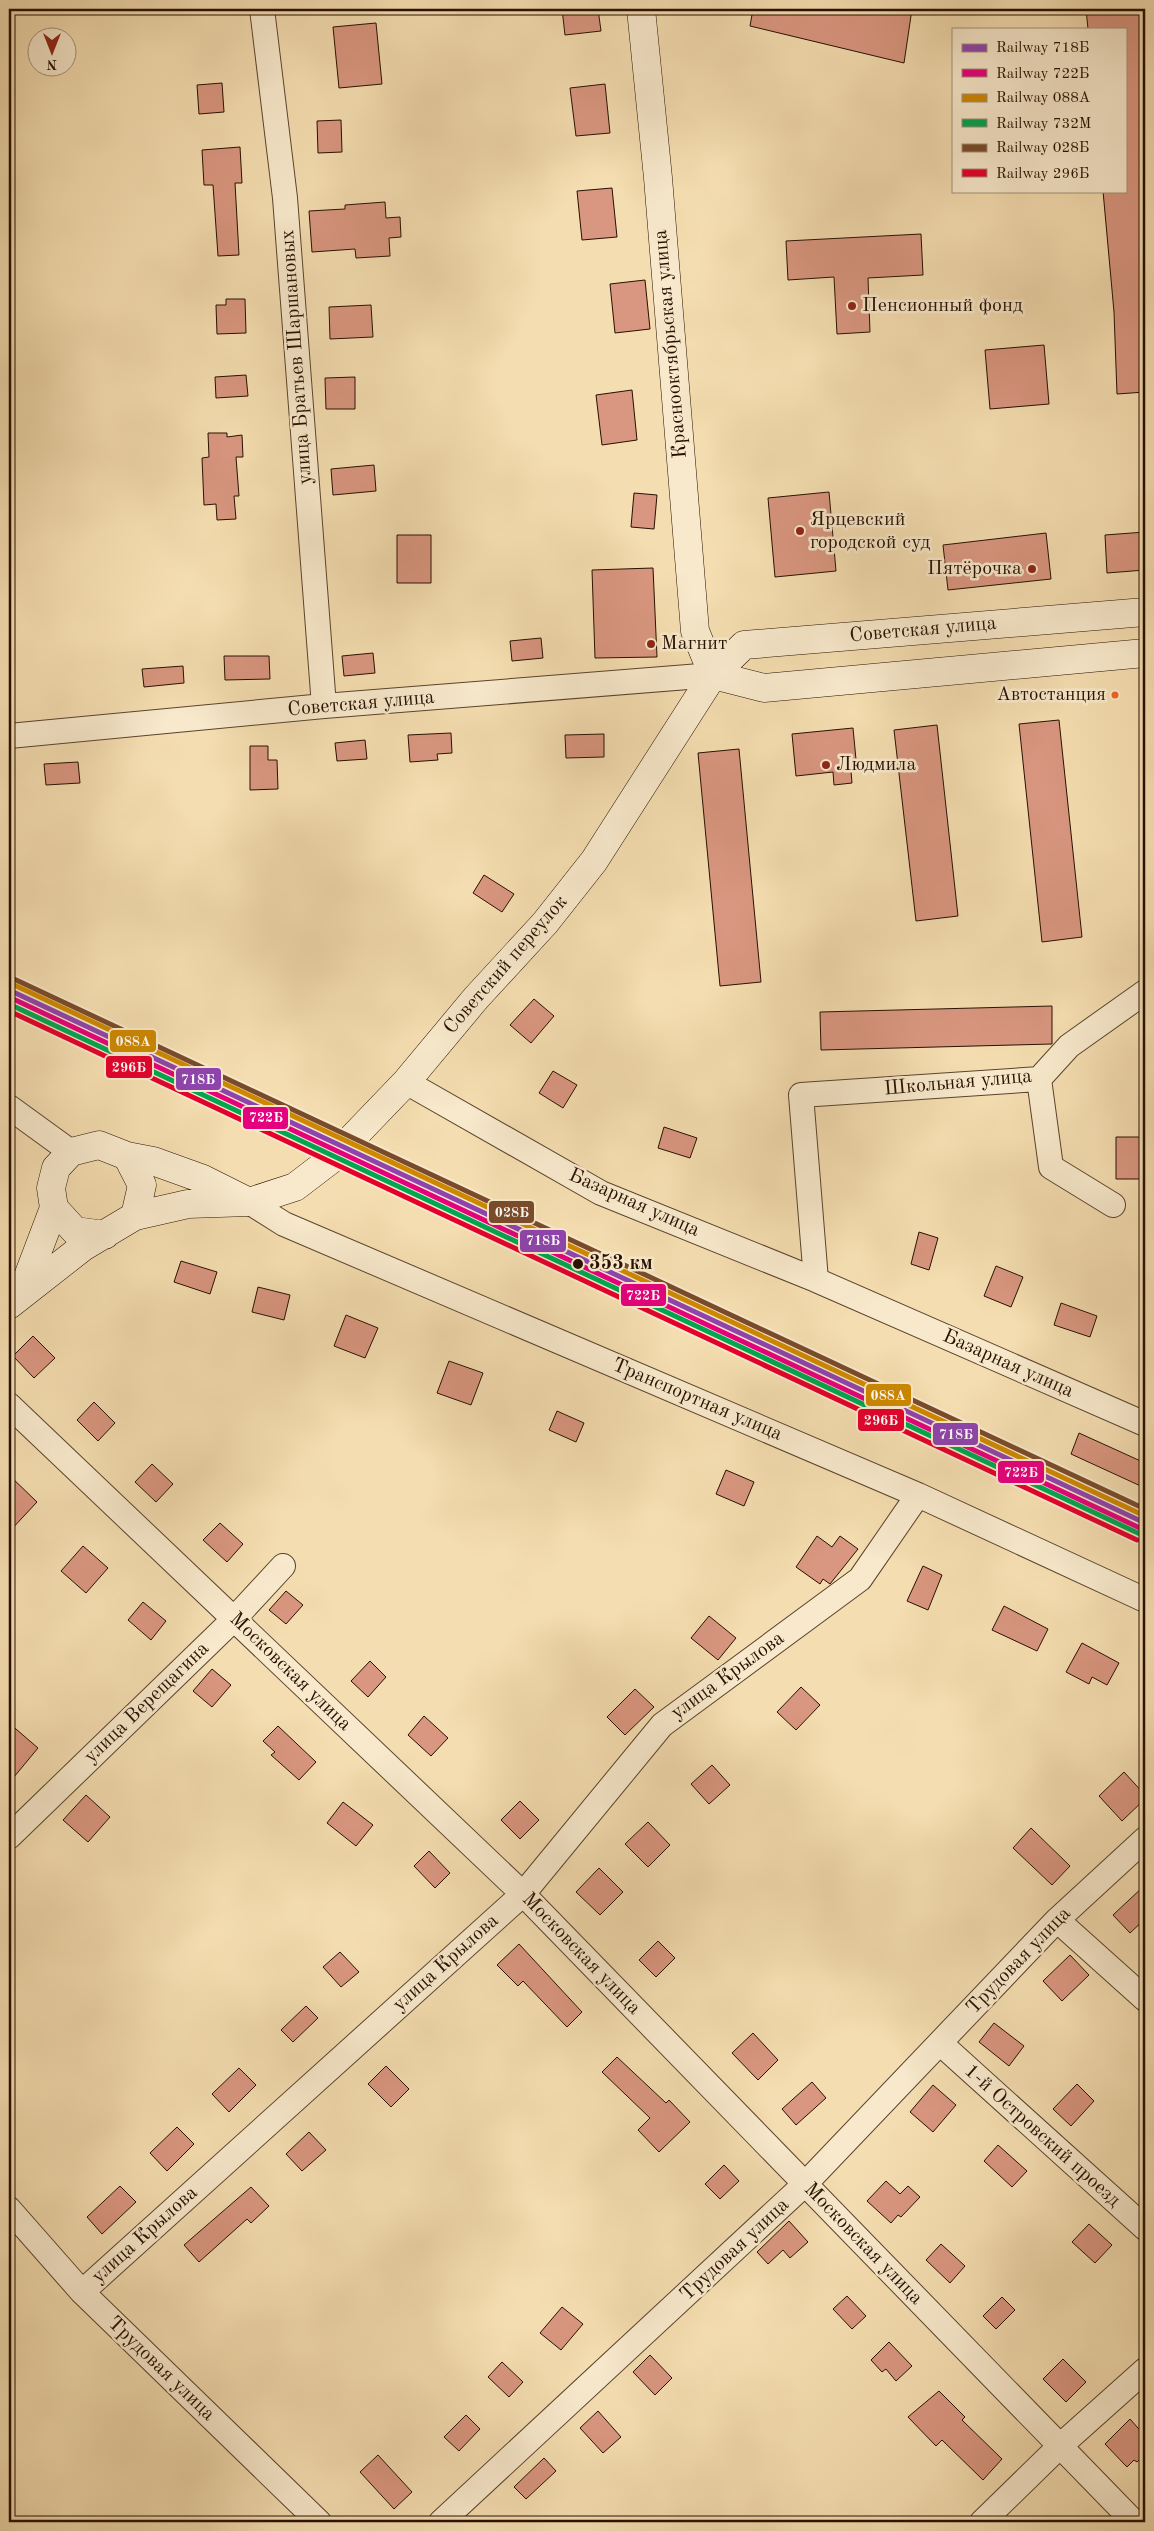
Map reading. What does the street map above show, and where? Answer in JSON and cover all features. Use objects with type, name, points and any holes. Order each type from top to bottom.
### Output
[{"type":"main road","name":"Краснооктябрьская улица","points":[[641,9],[658,178],[696,631],[713,676]]},
{"type":"main road","name":"Советская улица","points":[[713,676],[744,645],[1145,612]]},
{"type":"main road","name":"Советская улица","points":[[713,676],[764,688],[1145,653]]},
{"type":"main road","name":"Советский переулок","points":[[135,1216],[188,1204],[249,1202],[295,1188],[333,1158],[406,1082],[476,998],[545,923],[594,861],[713,676]]},
{"type":"main road","points":[[15,1300],[54,1208],[51,1188],[56,1168],[71,1152],[99,1145],[127,1156],[153,1161],[186,1173],[249,1202]]},
{"type":"main road","points":[[15,1300],[83,1247],[135,1216],[142,1184],[127,1156]]},
{"type":"main road","points":[[54,1208],[75,1231],[105,1235]]},
{"type":"street","name":"улица Братьев Шаршановых","points":[[262,9],[285,198],[324,706]]},
{"type":"street","name":"Советская улица","points":[[9,736],[324,706],[713,676]]},
{"type":"street","name":"Школьная улица","points":[[816,1280],[800,1095],[1039,1079],[1069,1046],[1145,992]]},
{"type":"street","points":[[1039,1079],[1051,1167],[1113,1205]]},
{"type":"street","name":"Базарная улица","points":[[406,1082],[601,1192],[816,1280],[1145,1424]]},
{"type":"street","points":[[9,1107],[71,1152]]},
{"type":"street","name":"Транспортная улица","points":[[249,1202],[284,1224],[918,1495],[1145,1600]]},
{"type":"street","name":"Московская улица","points":[[9,1405],[523,1894],[1134,2522]]},
{"type":"street","name":"улица Крылова","points":[[82,2292],[523,1894],[662,1725],[860,1579],[918,1495]]},
{"type":"street","name":"улица Верещагина","points":[[9,1837],[234,1619],[283,1566]]},
{"type":"street","name":"Трудовая улица","points":[[440,2522],[805,2184],[1057,1920],[1145,1839]]},
{"type":"street","points":[[1057,1920],[1145,1999]]},
{"type":"street","name":"1-й Островский проезд","points":[[940,2043],[1145,2228]]},
{"type":"street","name":"Трудовая улица","points":[[9,2209],[82,2292],[319,2522]]},
{"type":"street","points":[[982,2522],[1060,2446],[1145,2370]]},
{"type":"building","points":[[562,9],[598,9],[601,31],[565,35]]},
{"type":"building","points":[[753,9],[912,9],[904,63],[750,26]]},
{"type":"building","points":[[1086,9],[1145,9],[1145,392],[1117,394],[1114,312],[1103,192],[1126,192],[1126,28],[1088,28]]},
{"type":"building","points":[[376,23],[382,84],[339,88],[333,27]]},
{"type":"building","points":[[222,83],[224,112],[199,114],[197,85]]},
{"type":"building","points":[[605,84],[610,133],[576,136],[570,88]]},
{"type":"building","points":[[341,120],[342,152],[318,153],[317,121]]},
{"type":"building","points":[[240,147],[242,183],[235,183],[239,255],[218,256],[213,185],[204,185],[202,150]]},
{"type":"building","points":[[612,188],[617,237],[582,240],[577,191]]},
{"type":"building","points":[[385,202],[386,218],[400,217],[401,237],[389,238],[390,256],[356,258],[355,249],[312,252],[309,211],[345,209],[345,205]]},
{"type":"building","name":"Пенсионный фонд","points":[[921,234],[923,275],[868,278],[870,332],[837,334],[834,277],[788,280],[786,241]]},
{"type":"building","points":[[645,280],[650,329],[615,333],[610,284]]},
{"type":"building","points":[[226,299],[245,299],[246,333],[217,334],[216,305],[226,305]]},
{"type":"building","points":[[371,305],[373,337],[330,339],[329,307]]},
{"type":"building","points":[[1044,345],[1049,404],[990,409],[985,350]]},
{"type":"building","points":[[246,375],[248,396],[216,398],[215,377]]},
{"type":"building","points":[[355,377],[355,409],[326,409],[325,378]]},
{"type":"building","points":[[632,390],[637,440],[602,445],[596,395]]},
{"type":"building","points":[[208,433],[227,433],[227,437],[242,435],[243,457],[236,457],[239,496],[234,496],[236,519],[217,520],[216,504],[204,505],[202,458],[209,457]]},
{"type":"building","points":[[374,465],[376,491],[333,495],[331,469]]},
{"type":"building","points":[[829,492],[836,571],[775,577],[768,498]]},
{"type":"building","points":[[634,493],[657,495],[654,529],[631,527]]},
{"type":"building","points":[[1145,532],[1145,570],[1107,573],[1105,535]]},
{"type":"building","points":[[1046,533],[1051,579],[948,590],[943,545]]},
{"type":"building","points":[[397,535],[431,535],[431,583],[397,583]]},
{"type":"building","points":[[653,568],[657,657],[595,658],[592,570]]},
{"type":"building","points":[[541,638],[543,658],[512,661],[510,641]]},
{"type":"building","points":[[373,653],[375,673],[344,676],[342,656]]},
{"type":"building","points":[[224,656],[269,656],[270,679],[225,680]]},
{"type":"building","points":[[183,666],[184,683],[144,687],[142,669]]},
{"type":"building","points":[[1059,720],[1082,937],[1042,942],[1019,724]]},
{"type":"building","points":[[937,725],[958,916],[916,921],[894,730]]},
{"type":"building","name":"Людмила","points":[[853,728],[857,770],[851,771],[852,783],[834,785],[833,772],[796,776],[792,734]]},
{"type":"building","points":[[451,733],[452,753],[437,754],[438,760],[410,762],[408,735]]},
{"type":"building","points":[[604,734],[604,757],[566,758],[565,735]]},
{"type":"building","points":[[365,740],[367,759],[337,761],[335,743]]},
{"type":"building","points":[[250,746],[268,746],[268,760],[277,760],[278,789],[250,790]]},
{"type":"building","points":[[739,749],[761,982],[720,986],[698,753]]},
{"type":"building","points":[[78,762],[80,783],[46,785],[44,764]]},
{"type":"building","points":[[484,875],[514,894],[502,912],[473,893]]},
{"type":"building","points":[[534,999],[554,1016],[531,1043],[510,1025]]},
{"type":"building","points":[[1052,1006],[1052,1044],[821,1050],[820,1012]]},
{"type":"building","points":[[553,1071],[577,1085],[563,1108],[539,1093]]},
{"type":"building","points":[[664,1127],[697,1138],[690,1158],[658,1148]]},
{"type":"building","points":[[1116,1137],[1145,1137],[1145,1179],[1116,1179]]},
{"type":"building","points":[[919,1232],[938,1238],[929,1270],[911,1264]]},
{"type":"building","points":[[181,1261],[217,1272],[210,1294],[174,1282]]},
{"type":"building","points":[[996,1266],[1023,1277],[1011,1307],[984,1296]]},
{"type":"building","points":[[258,1287],[290,1295],[284,1320],[252,1312]]},
{"type":"building","points":[[1061,1303],[1097,1316],[1090,1337],[1054,1325]]},
{"type":"building","points":[[346,1315],[378,1328],[365,1358],[334,1346]]},
{"type":"building","points":[[33,1336],[55,1358],[34,1378],[13,1356]]},
{"type":"building","points":[[449,1361],[483,1373],[471,1405],[437,1393]]},
{"type":"building","points":[[94,1402],[115,1423],[98,1441],[77,1420]]},
{"type":"building","points":[[557,1411],[584,1423],[576,1442],[549,1430]]},
{"type":"building","points":[[1079,1433],[1145,1463],[1145,1488],[1071,1454]]},
{"type":"building","points":[[152,1464],[173,1484],[156,1502],[135,1482]]},
{"type":"building","points":[[726,1470],[754,1482],[744,1506],[716,1494]]},
{"type":"building","points":[[9,1475],[37,1502],[9,1532]]},
{"type":"building","points":[[220,1523],[243,1544],[227,1562],[203,1540]]},
{"type":"building","points":[[817,1536],[832,1547],[840,1536],[858,1549],[830,1584],[823,1579],[820,1584],[796,1567]]},
{"type":"building","points":[[83,1546],[108,1568],[86,1593],[61,1571]]},
{"type":"building","points":[[923,1566],[942,1575],[928,1610],[907,1601]]},
{"type":"building","points":[[286,1591],[303,1605],[286,1624],[269,1610]]},
{"type":"building","points":[[143,1602],[166,1621],[151,1640],[128,1620]]},
{"type":"building","points":[[1004,1606],[1048,1629],[1037,1651],[992,1630]]},
{"type":"building","points":[[709,1616],[736,1638],[718,1660],[691,1638]]},
{"type":"building","points":[[1082,1643],[1119,1663],[1107,1685],[1092,1677],[1089,1684],[1066,1672]]},
{"type":"building","points":[[370,1661],[386,1677],[368,1697],[351,1681]]},
{"type":"building","points":[[212,1669],[231,1685],[212,1707],[193,1691]]},
{"type":"building","points":[[801,1687],[820,1705],[796,1730],[777,1712]]},
{"type":"building","points":[[635,1689],[654,1707],[625,1735],[607,1717]]},
{"type":"building","points":[[424,1716],[448,1738],[431,1756],[408,1735]]},
{"type":"building","points":[[9,1723],[38,1748],[9,1783]]},
{"type":"building","points":[[278,1726],[316,1762],[299,1780],[271,1755],[275,1752],[263,1741]]},
{"type":"building","points":[[712,1765],[730,1785],[709,1804],[691,1784]]},
{"type":"building","points":[[1124,1772],[1145,1795],[1145,1799],[1122,1821],[1099,1796]]},
{"type":"building","points":[[86,1795],[110,1817],[88,1842],[63,1820]]},
{"type":"building","points":[[520,1801],[539,1820],[520,1839],[501,1820]]},
{"type":"building","points":[[343,1802],[373,1825],[356,1846],[327,1823]]},
{"type":"building","points":[[648,1822],[670,1845],[648,1867],[625,1844]]},
{"type":"building","points":[[1031,1828],[1070,1866],[1052,1885],[1013,1848]]},
{"type":"building","points":[[429,1851],[450,1873],[435,1888],[414,1866]]},
{"type":"building","points":[[599,1868],[623,1892],[600,1915],[576,1892]]},
{"type":"building","points":[[1145,1885],[1145,1919],[1130,1933],[1113,1915]]},
{"type":"building","points":[[658,1941],[675,1958],[656,1977],[639,1960]]},
{"type":"building","points":[[519,1944],[582,2012],[567,2027],[523,1981],[518,1986],[497,1965]]},
{"type":"building","points":[[340,1952],[359,1972],[341,1987],[323,1967]]},
{"type":"building","points":[[1070,1955],[1089,1975],[1062,2001],[1043,1981]]},
{"type":"building","points":[[306,2006],[318,2018],[293,2042],[281,2030]]},
{"type":"building","points":[[994,2023],[1024,2046],[1009,2066],[979,2042]]},
{"type":"building","points":[[753,2033],[778,2060],[758,2080],[732,2053]]},
{"type":"building","points":[[617,2057],[666,2103],[669,2100],[690,2122],[659,2152],[638,2130],[650,2118],[602,2072]]},
{"type":"building","points":[[386,2066],[409,2089],[391,2107],[368,2084]]},
{"type":"building","points":[[239,2068],[256,2085],[229,2112],[212,2094]]},
{"type":"building","points":[[812,2082],[826,2098],[796,2125],[782,2109]]},
{"type":"building","points":[[1077,2084],[1094,2101],[1071,2126],[1053,2109]]},
{"type":"building","points":[[933,2085],[956,2105],[933,2132],[910,2112]]},
{"type":"building","points":[[177,2127],[194,2144],[167,2171],[150,2153]]},
{"type":"building","points":[[309,2132],[326,2150],[302,2171],[286,2154]]},
{"type":"building","points":[[998,2145],[1027,2171],[1012,2187],[984,2161]]},
{"type":"building","points":[[724,2165],[739,2181],[720,2199],[705,2184]]},
{"type":"building","points":[[886,2181],[900,2194],[908,2186],[920,2197],[901,2217],[898,2215],[891,2223],[867,2201]]},
{"type":"building","points":[[120,2186],[136,2202],[102,2234],[87,2217]]},
{"type":"building","points":[[251,2187],[269,2206],[251,2223],[247,2219],[199,2262],[184,2245]]},
{"type":"building","points":[[789,2221],[808,2242],[790,2258],[783,2250],[768,2264],[757,2252]]},
{"type":"building","points":[[1089,2224],[1112,2245],[1095,2263],[1072,2242]]},
{"type":"building","points":[[941,2244],[965,2266],[950,2283],[926,2260]]},
{"type":"building","points":[[847,2296],[866,2316],[852,2329],[833,2309]]},
{"type":"building","points":[[1002,2297],[1015,2310],[996,2329],[983,2316]]},
{"type":"building","points":[[562,2307],[583,2324],[561,2350],[540,2333]]},
{"type":"building","points":[[889,2342],[912,2366],[896,2381],[886,2369],[882,2372],[871,2360]]},
{"type":"building","points":[[650,2355],[672,2378],[655,2395],[633,2372]]},
{"type":"building","points":[[1063,2359],[1086,2382],[1066,2402],[1043,2379]]},
{"type":"building","points":[[502,2362],[523,2382],[509,2397],[488,2377]]},
{"type":"building","points":[[939,2391],[965,2417],[962,2420],[1002,2459],[983,2480],[942,2440],[936,2446],[908,2417]]},
{"type":"building","points":[[598,2411],[621,2437],[603,2453],[580,2428]]},
{"type":"building","points":[[466,2415],[480,2429],[459,2451],[444,2437]]},
{"type":"building","points":[[1130,2419],[1145,2436],[1145,2454],[1137,2462],[1134,2460],[1127,2467],[1105,2444]]},
{"type":"building","points":[[378,2455],[412,2492],[394,2509],[360,2472]]},
{"type":"building","points":[[544,2458],[556,2471],[526,2499],[514,2487]]},
{"type":"rail line","name":"028Б","points":[[14,979],[1145,1509]]},
{"type":"rail line","name":"088А","points":[[12,984],[1145,1516]]},
{"type":"rail line","name":"718Б","points":[[9,990],[1145,1523]]},
{"type":"rail line","name":"722Б","points":[[9,997],[1142,1529]]},
{"type":"rail line","name":"732М","points":[[9,1004],[1140,1534]]},
{"type":"rail line","name":"296Б","points":[[9,1011],[1137,1540]]},
{"type":"place","name":"Пенсионный фонд","points":[[852,306]]},
{"type":"place","name":"Ярцевский городской суд","points":[[800,531]]},
{"type":"place","name":"Пятёрочка","points":[[1032,569]]},
{"type":"place","name":"Магнит","points":[[651,644]]},
{"type":"place","name":"Автостанция","points":[[1115,695]]},
{"type":"place","name":"Людмила","points":[[826,765]]},
{"type":"place","name":"353 км","points":[[578,1264]]}]
